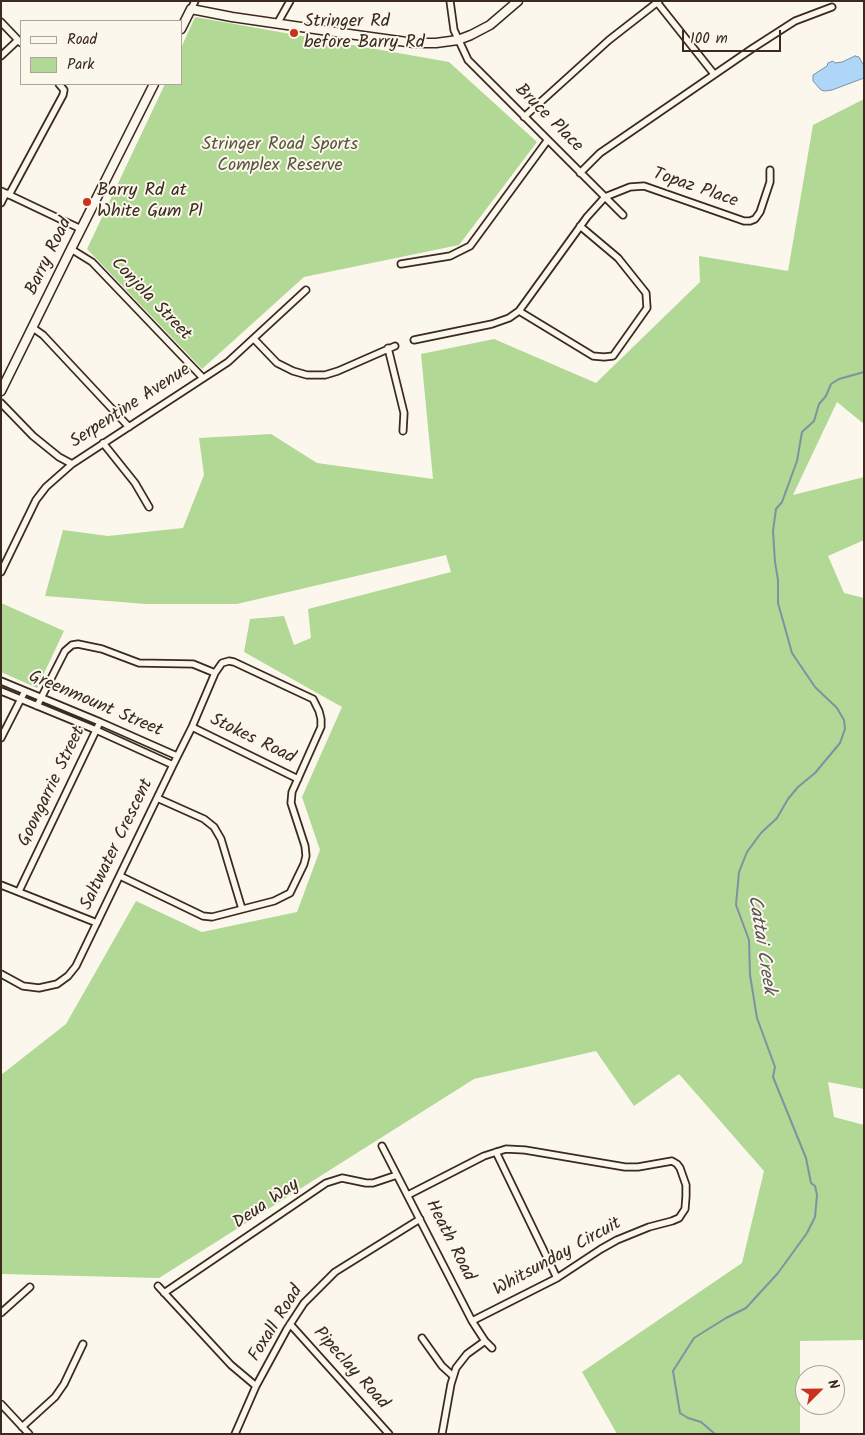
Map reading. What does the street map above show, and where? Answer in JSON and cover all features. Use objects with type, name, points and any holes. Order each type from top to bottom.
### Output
[{"type":"street","points":[[277,24],[290,1]]},
{"type":"street","name":"Bruce Place","points":[[450,1],[454,30],[465,55],[474,67],[623,215]]},
{"type":"street","points":[[182,27],[193,5],[277,24],[414,43],[436,44],[458,40],[490,25],[518,1]]},
{"type":"street","points":[[524,117],[609,40],[657,2],[714,74]]},
{"type":"street","points":[[580,173],[600,153],[714,74],[795,22],[832,7]]},
{"type":"street","points":[[1,22],[20,42],[1,56]]},
{"type":"street","points":[[1,203],[5,193],[63,95],[64,90],[60,85]]},
{"type":"street","name":"Barry Road","points":[[1,391],[153,85]]},
{"type":"street","points":[[400,264],[450,256],[470,246],[547,140]]},
{"type":"street","name":"Topaz Place","points":[[605,197],[630,187],[644,186],[744,221],[750,221],[755,219],[760,212],[770,182],[770,170]]},
{"type":"street","points":[[5,193],[81,229]]},
{"type":"street","points":[[414,340],[501,322],[519,310],[580,226],[605,197]]},
{"type":"street","points":[[519,310],[593,356],[613,356],[647,308],[646,293],[618,258],[580,226]]},
{"type":"street","name":"Conjola Street","points":[[71,248],[92,262],[203,378]]},
{"type":"street","name":"Serpentine Avenue","points":[[1,572],[36,500],[46,487],[72,464],[228,362],[306,290]]},
{"type":"street","points":[[33,328],[44,334],[129,427]]},
{"type":"street","points":[[254,339],[277,363],[307,375],[325,375],[338,371],[394,346]]},
{"type":"street","points":[[388,348],[404,413],[403,431]]},
{"type":"street","points":[[1,403],[33,436],[59,457],[72,464]]},
{"type":"street","points":[[103,443],[135,483],[150,507]]},
{"type":"street","points":[[37,706],[64,650],[72,645],[78,644],[102,649],[139,663],[193,664],[215,673]]},
{"type":"street","name":"Saltwater Crescent","points":[[1,974],[23,986],[39,988],[57,984],[68,976],[76,966],[192,727],[215,673],[225,661],[234,662],[313,699],[321,719],[320,727],[298,779]]},
{"type":"street","name":"Greenmount Street","points":[[1,681],[177,756]]},
{"type":"street","name":"Greenmount Street","points":[[1,691],[96,730],[173,765]]},
{"type":"street","points":[[1,738],[25,691]]},
{"type":"street","name":"Goongarrie Street","points":[[19,892],[100,722]]},
{"type":"street","name":"Stokes Road","points":[[192,727],[298,779]]},
{"type":"street","points":[[120,876],[203,916],[212,917],[282,898],[290,893],[304,864],[306,846],[291,803],[292,792],[298,779]]},
{"type":"street","points":[[158,798],[204,819],[214,827],[221,839],[242,909]]},
{"type":"street","points":[[1,885],[97,923]]},
{"type":"street","name":"Heath Road","points":[[382,1146],[472,1322],[492,1348]]},
{"type":"street","name":"Whitsunday Circuit","points":[[408,1195],[496,1152],[506,1149],[525,1150],[625,1167],[638,1167],[672,1161],[680,1168],[686,1185],[686,1196],[685,1209],[678,1218],[672,1222],[649,1227],[617,1240],[557,1278],[472,1322]]},
{"type":"street","points":[[496,1152],[557,1278]]},
{"type":"street","name":"Deua Way","points":[[164,1293],[326,1184],[342,1178],[373,1183],[397,1175]]},
{"type":"street","name":"Foxall Road","points":[[235,1434],[256,1386],[290,1324],[304,1303],[335,1272],[420,1219]]},
{"type":"street","points":[[158,1286],[231,1365],[256,1386]]},
{"type":"street","points":[[1,1313],[30,1287]]},
{"type":"street","name":"Pipeclay Road","points":[[290,1324],[389,1434]]},
{"type":"street","points":[[422,1338],[442,1366],[453,1376]]},
{"type":"street","points":[[442,1434],[456,1368],[468,1354],[485,1341]]},
{"type":"street","points":[[22,1427],[55,1396],[64,1384],[83,1344]]},
{"type":"street","points":[[1,1404],[29,1434]]},
{"type":"green space","name":"Stringer Road Sports Complex Reserve","points":[[195,17],[449,62],[537,142],[459,245],[304,277],[202,369],[87,249],[165,85],[182,85],[182,46]]},
{"type":"green space","points":[[864,99],[864,424],[837,402],[793,495],[864,477],[864,540],[828,556],[844,593],[864,598],[864,1089],[828,1082],[834,1117],[864,1125],[864,1340],[800,1341],[800,1365],[795,1365],[795,1415],[800,1415],[800,1434],[617,1434],[582,1372],[742,1263],[764,1171],[679,1074],[634,1106],[596,1051],[474,1079],[159,1278],[1,1274],[1,1075],[66,1024],[136,901],[202,932],[297,912],[320,850],[302,797],[342,707],[244,652],[250,619],[284,616],[294,645],[311,638],[308,609],[451,572],[446,555],[237,604],[146,604],[45,596],[63,530],[108,536],[183,528],[204,475],[199,438],[271,434],[317,463],[433,479],[421,354],[494,339],[596,383],[700,282],[699,256],[788,271],[813,125]]},
{"type":"green space","points":[[1,603],[64,631],[37,688],[1,672]]},
{"type":"water","points":[[855,56],[859,57],[864,66],[864,78],[825,91],[821,90],[813,81],[813,75],[827,66],[828,63],[833,61],[835,63],[842,62]]},
{"type":"waterway","name":"Cattai Creek","points":[[715,1434],[701,1422],[680,1413],[673,1371],[694,1338],[746,1308],[778,1273],[807,1233],[815,1217],[817,1195],[815,1186],[811,1183],[806,1158],[773,1077],[775,1067],[757,1018],[750,975],[749,940],[736,905],[739,872],[747,852],[761,833],[777,818],[788,799],[798,787],[815,773],[840,743],[845,729],[844,720],[837,708],[815,687],[792,653],[778,603],[778,580],[773,531],[776,509],[782,502],[797,461],[802,432],[814,421],[819,404],[826,396],[831,384],[839,379],[864,372]]},
{"type":"place","name":"Stringer Rd before Barry Rd","points":[[294,33]]},
{"type":"place","name":"Barry Rd at White Gum Pl","points":[[87,202]]}]
